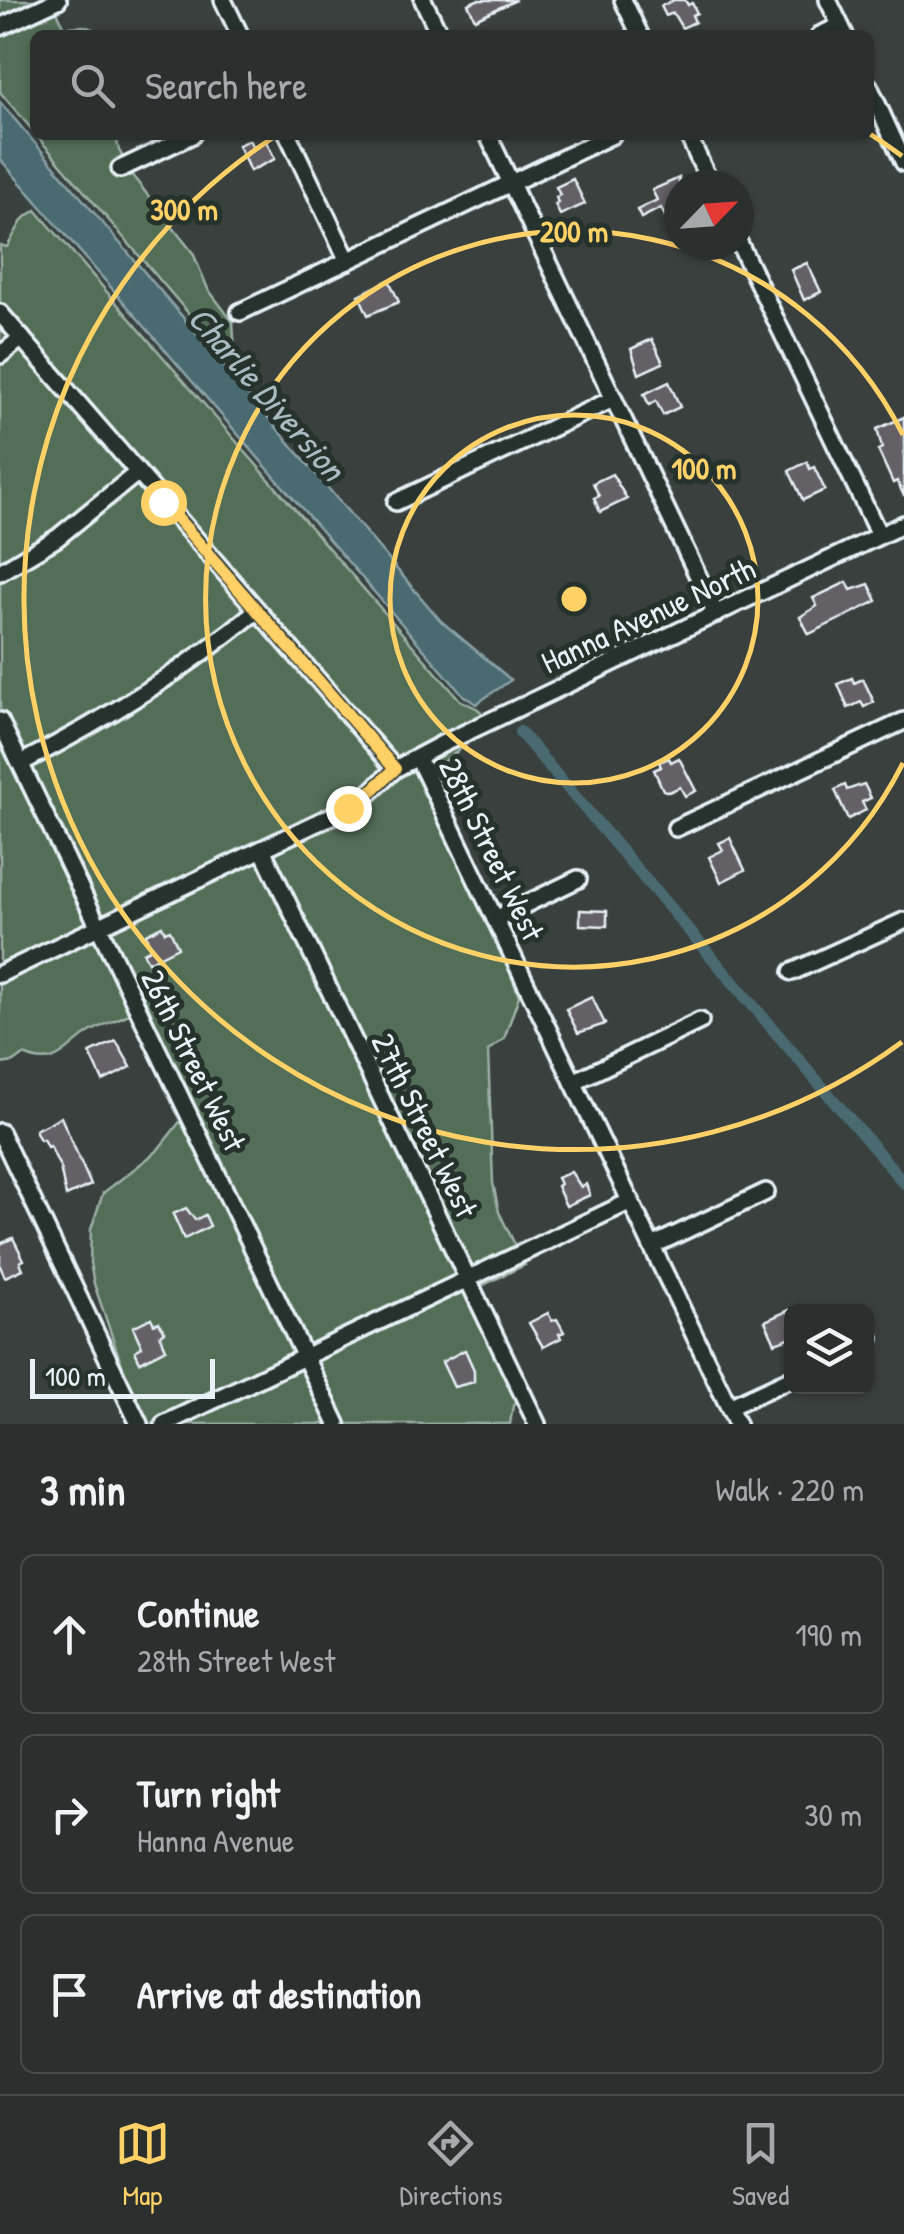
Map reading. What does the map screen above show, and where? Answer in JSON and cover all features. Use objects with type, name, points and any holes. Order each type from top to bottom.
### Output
[{"type":"street","points":[[0,27],[58,0]]},
{"type":"street","points":[[223,0],[238,30]]},
{"type":"street","points":[[423,0],[438,30]]},
{"type":"street","points":[[624,0],[638,30]]},
{"type":"street","points":[[828,0],[842,30]]},
{"type":"street","points":[[874,97],[904,163]]},
{"type":"street","points":[[120,169],[181,140]]},
{"type":"street","points":[[290,140],[348,261]]},
{"type":"street","points":[[490,140],[716,614]]},
{"type":"street","points":[[240,312],[601,140]]},
{"type":"street","points":[[690,140],[704,170]]},
{"type":"street","points":[[747,260],[880,535]]},
{"type":"street","name":"28th Street West","points":[[0,313],[395,769],[418,758],[737,1424]]},
{"type":"street","points":[[0,355],[22,338]]},
{"type":"street","points":[[396,502],[613,398]]},
{"type":"street","points":[[0,572],[57,538],[137,473]]},
{"type":"street","name":"Hanna Avenue North","points":[[418,758],[904,524]]},
{"type":"street","points":[[21,764],[122,710],[256,611]]},
{"type":"street","name":"26th Street West","points":[[0,721],[338,1424]]},
{"type":"street","points":[[676,828],[904,721]]},
{"type":"street","points":[[0,974],[362,800],[395,769]]},
{"type":"street","name":"27th Street West","points":[[262,849],[538,1424]]},
{"type":"street","points":[[496,919],[578,879]]},
{"type":"street","points":[[792,972],[904,921]]},
{"type":"street","points":[[573,1082],[700,1021]]},
{"type":"street","points":[[0,1132],[139,1424]]},
{"type":"street","points":[[652,1246],[766,1192]]},
{"type":"street","points":[[164,1424],[630,1201]]},
{"type":"street","points":[[729,1408],[784,1382]]},
{"type":"green space","points":[[0,0],[52,0],[64,27],[95,30],[30,30],[30,127],[0,92]]},
{"type":"green space","points":[[40,140],[116,140],[132,175],[193,253],[208,289],[233,322],[236,369]]},
{"type":"green space","points":[[36,210],[460,700],[488,719],[464,746],[432,771],[422,790],[483,901],[519,996],[504,1039],[488,1051],[493,1183],[499,1212],[525,1265],[473,1290],[521,1392],[513,1406],[510,1424],[148,1424],[127,1380],[90,1263],[91,1229],[103,1193],[156,1152],[190,1109],[148,1005],[127,1009],[129,1014],[90,1032],[53,1058],[24,1055],[14,1062],[0,1064],[0,245],[7,247],[23,219]]},
{"type":"water","points":[[0,102],[441,621],[511,680],[476,704],[464,696],[0,159]]},
{"type":"building","points":[[477,0],[516,0],[475,19],[468,4]]},
{"type":"building","points":[[674,0],[692,3],[697,13],[692,15],[695,22],[682,28],[673,13],[666,16],[661,6]]},
{"type":"building","points":[[249,140],[253,147],[266,141],[275,159],[250,171],[238,145]]},
{"type":"building","points":[[573,179],[585,204],[560,215],[555,204],[560,195],[556,187]]},
{"type":"building","points":[[664,185],[664,214],[661,208],[641,218],[637,210],[657,200],[652,190]]},
{"type":"building","points":[[807,263],[821,292],[804,300],[791,270]]},
{"type":"building","points":[[389,280],[399,302],[368,315],[359,295]]},
{"type":"building","points":[[652,339],[663,363],[639,374],[631,349]]},
{"type":"building","points":[[669,382],[680,407],[663,415],[656,401],[649,405],[644,394]]},
{"type":"building","points":[[904,417],[904,496],[897,481],[893,483],[878,450],[882,448],[877,429]]},
{"type":"building","points":[[807,462],[810,469],[814,467],[825,490],[803,500],[789,471]]},
{"type":"building","points":[[612,474],[627,499],[600,512],[593,483]]},
{"type":"building","points":[[847,582],[851,590],[869,584],[877,601],[809,634],[800,617],[817,606],[813,598]]},
{"type":"building","points":[[852,678],[854,683],[863,679],[874,702],[848,708],[838,684]]},
{"type":"building","points":[[669,758],[671,762],[679,758],[696,791],[685,796],[680,787],[669,792],[663,790],[654,770],[661,767],[659,762]]},
{"type":"building","points":[[864,784],[871,798],[862,802],[866,810],[848,819],[835,790]]},
{"type":"building","points":[[730,838],[745,870],[721,882],[709,857],[723,850],[719,843]]},
{"type":"building","points":[[580,910],[607,911],[607,926],[580,925]]},
{"type":"building","points":[[162,926],[165,932],[170,930],[178,947],[148,962],[143,952],[150,949],[146,934]]},
{"type":"building","points":[[592,997],[605,1024],[578,1033],[566,1009]]},
{"type":"building","points":[[116,1041],[131,1067],[103,1081],[90,1053]]},
{"type":"building","points":[[61,1117],[91,1185],[66,1196],[60,1167],[50,1146],[40,1140],[35,1130]]},
{"type":"building","points":[[571,1172],[581,1187],[586,1184],[590,1195],[566,1206],[557,1178]]},
{"type":"building","points":[[186,1208],[195,1220],[205,1215],[210,1226],[184,1239],[173,1214]]},
{"type":"building","points":[[13,1238],[24,1260],[20,1262],[23,1269],[5,1277],[0,1266],[0,1244]]},
{"type":"building","points":[[784,1312],[784,1340],[775,1343],[765,1321]]},
{"type":"building","points":[[548,1313],[552,1321],[557,1319],[564,1332],[559,1334],[561,1338],[543,1347],[529,1323]]},
{"type":"building","points":[[151,1318],[165,1332],[160,1335],[166,1349],[140,1362],[135,1351],[142,1347],[133,1327]]},
{"type":"building","points":[[465,1350],[474,1370],[474,1382],[454,1387],[442,1362]]},
{"type":"waterway","name":"Charlie Diversion","points":[[520,732],[904,1183]]},
{"type":"route","points":[[163,502],[395,769],[348,808]]}]
